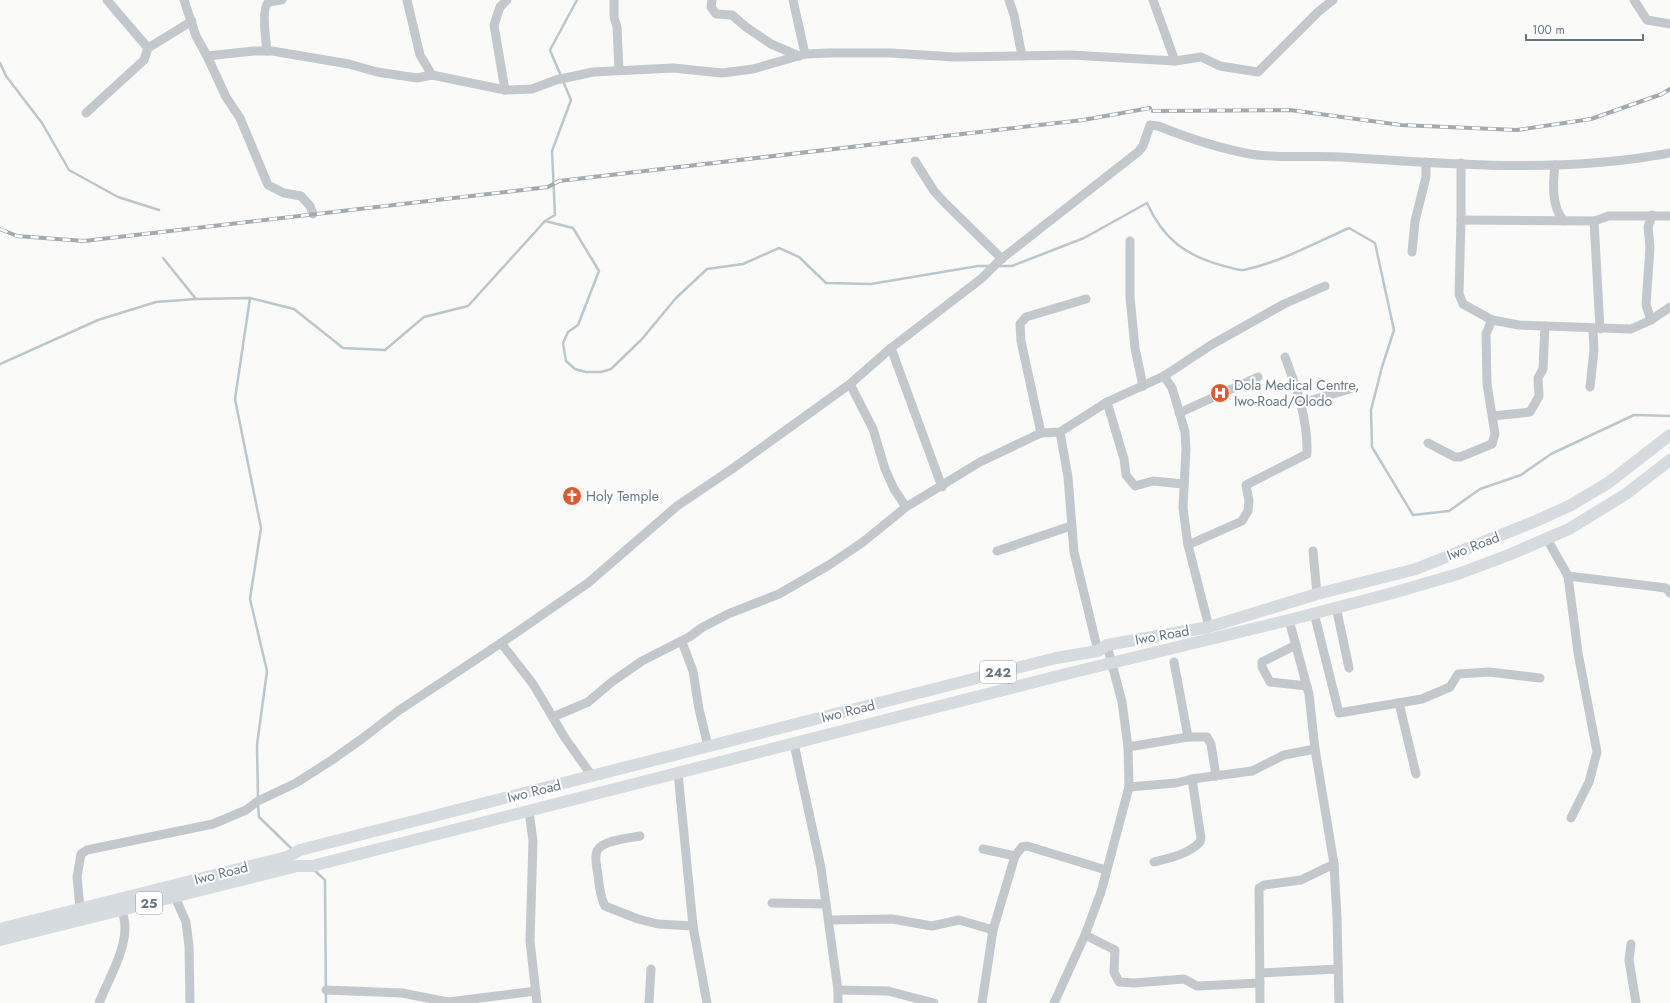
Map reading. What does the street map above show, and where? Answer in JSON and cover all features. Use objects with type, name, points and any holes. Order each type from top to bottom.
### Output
[{"type":"main road","name":"Iwo Road","points":[[0,928],[287,856],[300,850],[1056,658],[1209,627],[1318,594],[1416,569],[1536,521],[1571,505],[1608,483],[1670,435]]},
{"type":"main road","name":"Iwo Road","points":[[0,940],[297,866],[312,866],[1111,663],[1289,620],[1458,574],[1547,539],[1568,529],[1626,494],[1670,460]]},
{"type":"street","points":[[107,0],[148,48]]},
{"type":"street","points":[[184,0],[196,36],[226,97],[240,118],[268,185],[284,193],[300,196],[310,206],[313,214]]},
{"type":"street","points":[[267,51],[264,13],[266,6],[269,2],[282,0]]},
{"type":"street","points":[[408,0],[420,55],[432,75]]},
{"type":"street","points":[[505,90],[494,25],[500,7],[507,0]]},
{"type":"street","points":[[614,0],[614,17],[617,27],[619,70]]},
{"type":"street","points":[[712,0],[711,7],[716,14],[732,15],[771,44],[802,55]]},
{"type":"street","points":[[793,0],[802,55]]},
{"type":"street","points":[[1009,0],[1014,15],[1022,56]]},
{"type":"street","points":[[1153,0],[1175,62]]},
{"type":"street","points":[[207,56],[267,51],[317,58],[348,64],[377,72],[417,78],[432,75],[505,90],[532,89],[566,77],[593,72],[674,68],[722,73],[753,70],[802,55],[891,53],[954,57],[1071,55],[1175,62],[1201,58],[1220,66],[1258,72],[1318,12],[1333,0]]},
{"type":"street","points":[[1634,0],[1647,20],[1670,24]]},
{"type":"street","points":[[86,113],[144,60],[148,48],[192,21]]},
{"type":"street","points":[[80,908],[77,877],[81,854],[87,850],[213,824],[246,810],[258,801],[296,783],[332,760],[398,711],[502,643],[588,583],[677,506],[732,469],[850,384],[892,348],[982,278],[1001,260],[1138,152],[1142,146],[1150,125],[1158,126],[1206,144],[1252,154],[1426,162],[1555,165],[1586,163],[1670,153]]},
{"type":"street","points":[[915,160],[934,191],[1001,260]]},
{"type":"street","points":[[1412,252],[1415,221],[1426,177],[1426,162]]},
{"type":"street","points":[[1461,163],[1460,299],[1463,304],[1492,320],[1519,325],[1597,329],[1631,329],[1651,320],[1670,307]]},
{"type":"street","points":[[1555,165],[1553,188],[1558,215],[1564,221]]},
{"type":"street","points":[[1651,320],[1646,305],[1650,247],[1648,227],[1652,215]]},
{"type":"street","points":[[1461,220],[1594,221],[1610,216],[1670,216]]},
{"type":"street","points":[[1590,387],[1597,329],[1594,221]]},
{"type":"street","points":[[1130,241],[1130,298],[1135,348],[1143,386]]},
{"type":"street","points":[[553,717],[588,702],[613,681],[642,661],[682,642],[703,627],[728,614],[779,594],[828,565],[863,542],[906,507],[942,487],[980,462],[1041,433],[1060,432],[1107,402],[1164,376],[1211,345],[1284,304],[1325,286]]},
{"type":"street","points":[[1041,433],[1022,341],[1020,324],[1026,317],[1086,299]]},
{"type":"street","points":[[1428,443],[1455,457],[1476,451],[1492,444],[1495,434],[1487,384],[1486,334],[1492,320]]},
{"type":"street","points":[[1493,416],[1530,412],[1539,396],[1538,378],[1543,369],[1545,326]]},
{"type":"street","points":[[892,348],[942,487]]},
{"type":"street","points":[[1188,545],[1242,520],[1248,511],[1249,501],[1246,485],[1307,454],[1307,441],[1302,403],[1285,357]]},
{"type":"street","points":[[1164,376],[1172,388],[1185,432],[1186,449],[1183,484],[1183,508],[1188,545],[1209,627]]},
{"type":"street","points":[[1179,413],[1258,377]]},
{"type":"street","points":[[850,384],[872,429],[885,469],[894,489],[906,507]]},
{"type":"street","points":[[1302,403],[1350,389]]},
{"type":"street","points":[[1107,402],[1124,460],[1126,476],[1135,486],[1153,481],[1183,484]]},
{"type":"street","points":[[1054,1003],[1085,935],[1101,892],[1106,870],[1126,804],[1129,787],[1128,747],[1122,702],[1111,663],[1102,648],[1076,559],[1071,526],[1068,477],[1060,432]]},
{"type":"street","points":[[996,551],[1071,526]]},
{"type":"street","points":[[1547,539],[1568,576],[1578,653],[1597,752],[1589,782],[1571,818]]},
{"type":"street","points":[[1313,551],[1318,594]]},
{"type":"street","points":[[1568,576],[1666,588],[1670,593]]},
{"type":"street","points":[[1336,607],[1349,668]]},
{"type":"street","points":[[1314,613],[1339,713],[1422,699],[1440,693],[1450,687],[1458,674],[1489,672],[1540,678]]},
{"type":"street","points":[[1289,620],[1307,686],[1314,749],[1334,864],[1339,1003]]},
{"type":"street","points":[[682,642],[692,671],[708,746]]},
{"type":"street","points":[[502,643],[533,684],[565,738],[592,776]]},
{"type":"street","points":[[1296,645],[1262,662],[1262,667],[1270,682],[1307,686]]},
{"type":"street","points":[[1174,662],[1188,737]]},
{"type":"street","points":[[1399,703],[1416,774]]},
{"type":"street","points":[[1128,747],[1188,737],[1204,737],[1209,739],[1216,776]]},
{"type":"street","points":[[794,744],[821,868],[838,990],[838,1003]]},
{"type":"street","points":[[1129,787],[1176,784],[1192,779],[1252,771],[1284,755],[1314,749]]},
{"type":"street","points":[[678,773],[693,926],[707,1003]]},
{"type":"street","points":[[1154,862],[1181,854],[1200,842],[1192,779]]},
{"type":"street","points":[[529,811],[533,841],[530,941],[537,1003]]},
{"type":"street","points":[[640,836],[615,840],[601,847],[597,851],[597,868],[605,906],[658,924],[693,926]]},
{"type":"street","points":[[982,1003],[993,930],[1015,856],[1022,847],[1026,846],[1106,870]]},
{"type":"street","points":[[983,848],[1015,856]]},
{"type":"street","points":[[1260,1003],[1259,888],[1264,885],[1301,880],[1334,864]]},
{"type":"street","points":[[175,897],[186,928],[189,946],[190,1003]]},
{"type":"street","points":[[772,902],[826,904]]},
{"type":"street","points":[[99,1003],[123,943],[126,929],[126,919],[121,910]]},
{"type":"street","points":[[828,920],[892,919],[938,926],[950,921],[959,920],[993,930]]},
{"type":"street","points":[[1085,935],[1115,950],[1114,972],[1119,982],[1134,983],[1184,979],[1197,986],[1260,983]]},
{"type":"street","points":[[1631,944],[1629,960],[1636,1003]]},
{"type":"street","points":[[649,1003],[651,969]]},
{"type":"street","points":[[1260,973],[1338,970]]},
{"type":"street","points":[[326,990],[402,994],[448,1002],[536,991]]},
{"type":"street","points":[[838,990],[888,991],[934,1003]]},
{"type":"waterway","points":[[561,76],[550,50],[577,0]]},
{"type":"waterway","points":[[0,63],[6,76],[42,123],[69,170],[118,197],[159,210]]},
{"type":"waterway","points":[[545,221],[555,215],[552,151],[571,100],[563,81]]},
{"type":"waterway","points":[[999,266],[1012,266],[1084,238],[1147,203],[1160,227],[1177,244],[1187,251],[1210,262],[1240,270],[1258,267],[1285,257],[1349,228],[1375,243],[1394,330],[1382,367],[1371,410],[1372,447],[1413,515],[1449,511],[1480,489],[1521,475],[1551,454],[1634,415],[1670,416]]},
{"type":"waterway","points":[[0,364],[98,320],[156,302],[196,299],[250,298],[294,309],[343,348],[385,350],[424,317],[468,306],[545,221],[573,228],[599,271],[578,325],[568,332],[563,343],[566,361],[575,369],[586,372],[601,372],[611,369],[642,339],[676,298],[707,269],[743,264],[779,248],[799,257],[826,283],[871,284],[978,266],[990,266]]},
{"type":"waterway","points":[[163,258],[196,299]]},
{"type":"waterway","points":[[250,298],[235,399],[261,528],[250,599],[267,671],[257,745],[258,799]]},
{"type":"waterway","points":[[258,804],[259,817],[293,850]]},
{"type":"waterway","points":[[314,870],[325,880],[326,1003]]},
{"type":"railway","points":[[1153,111],[1290,110],[1401,125],[1517,130],[1591,119],[1662,94],[1670,89]]},
{"type":"railway","points":[[0,229],[17,236],[84,241],[548,187],[559,181],[1083,120],[1150,108]]},
{"type":"place","name":"Dola Medical Centre, Iwo-Road/Olodo","points":[[1220,393]]},
{"type":"place","name":"Holy Temple","points":[[572,496]]}]
